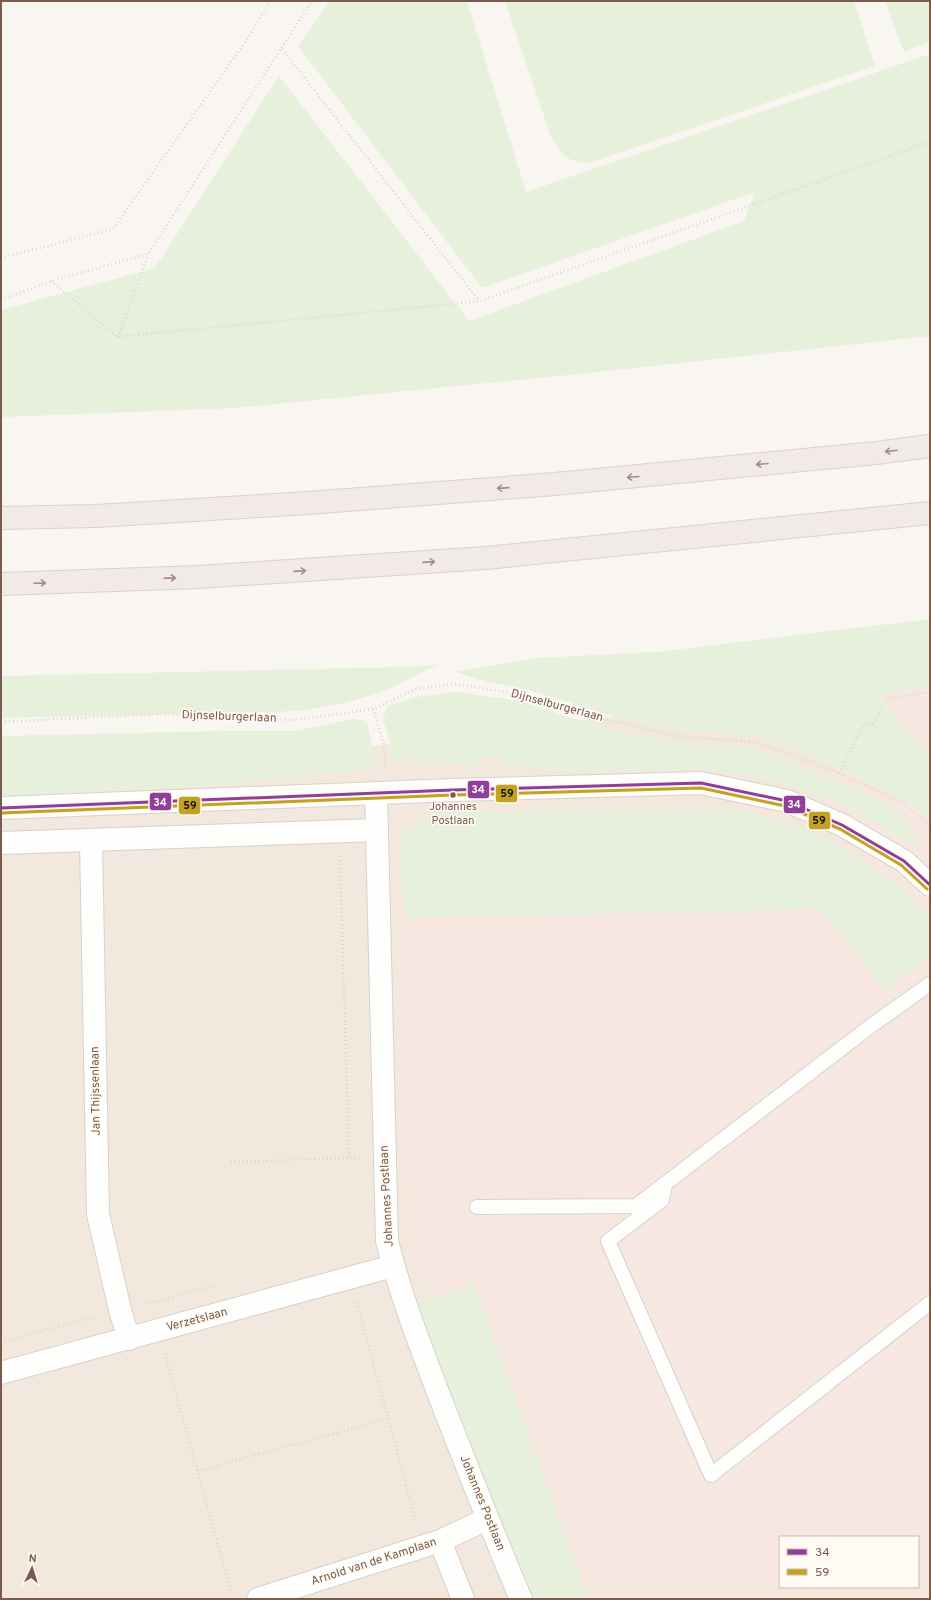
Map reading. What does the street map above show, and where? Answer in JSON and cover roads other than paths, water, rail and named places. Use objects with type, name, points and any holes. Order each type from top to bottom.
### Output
[{"type":"highway","points":[[1,518],[96,516],[380,498],[555,484],[868,454],[930,446]]},
{"type":"highway","points":[[1,584],[199,578],[486,558],[930,514]]},
{"type":"street","points":[[1,808],[376,793],[701,783],[787,801],[842,825],[904,861],[930,885]]},
{"type":"street","name":"Johannes Postlaan","points":[[376,793],[387,1241],[393,1266],[416,1335],[487,1519],[521,1599]]},
{"type":"street","points":[[1,843],[377,830]]},
{"type":"street","name":"Jan Thijssenlaan","points":[[91,840],[98,1214],[120,1310],[129,1339]]},
{"type":"street","name":"Verzetslaan","points":[[1,1373],[393,1266]]},
{"type":"street","name":"Arnold van de Kamplaan","points":[[258,1599],[432,1544],[487,1519]]},
{"type":"street","points":[[432,1544],[464,1599]]},
{"type":"lane","points":[[477,1207],[636,1206],[872,1025],[930,984]]},
{"type":"lane","points":[[665,1184],[662,1200],[608,1241],[711,1475],[930,1303]]},
{"type":"place","name":"Johannes Postlaan","points":[[453,795]]}]
